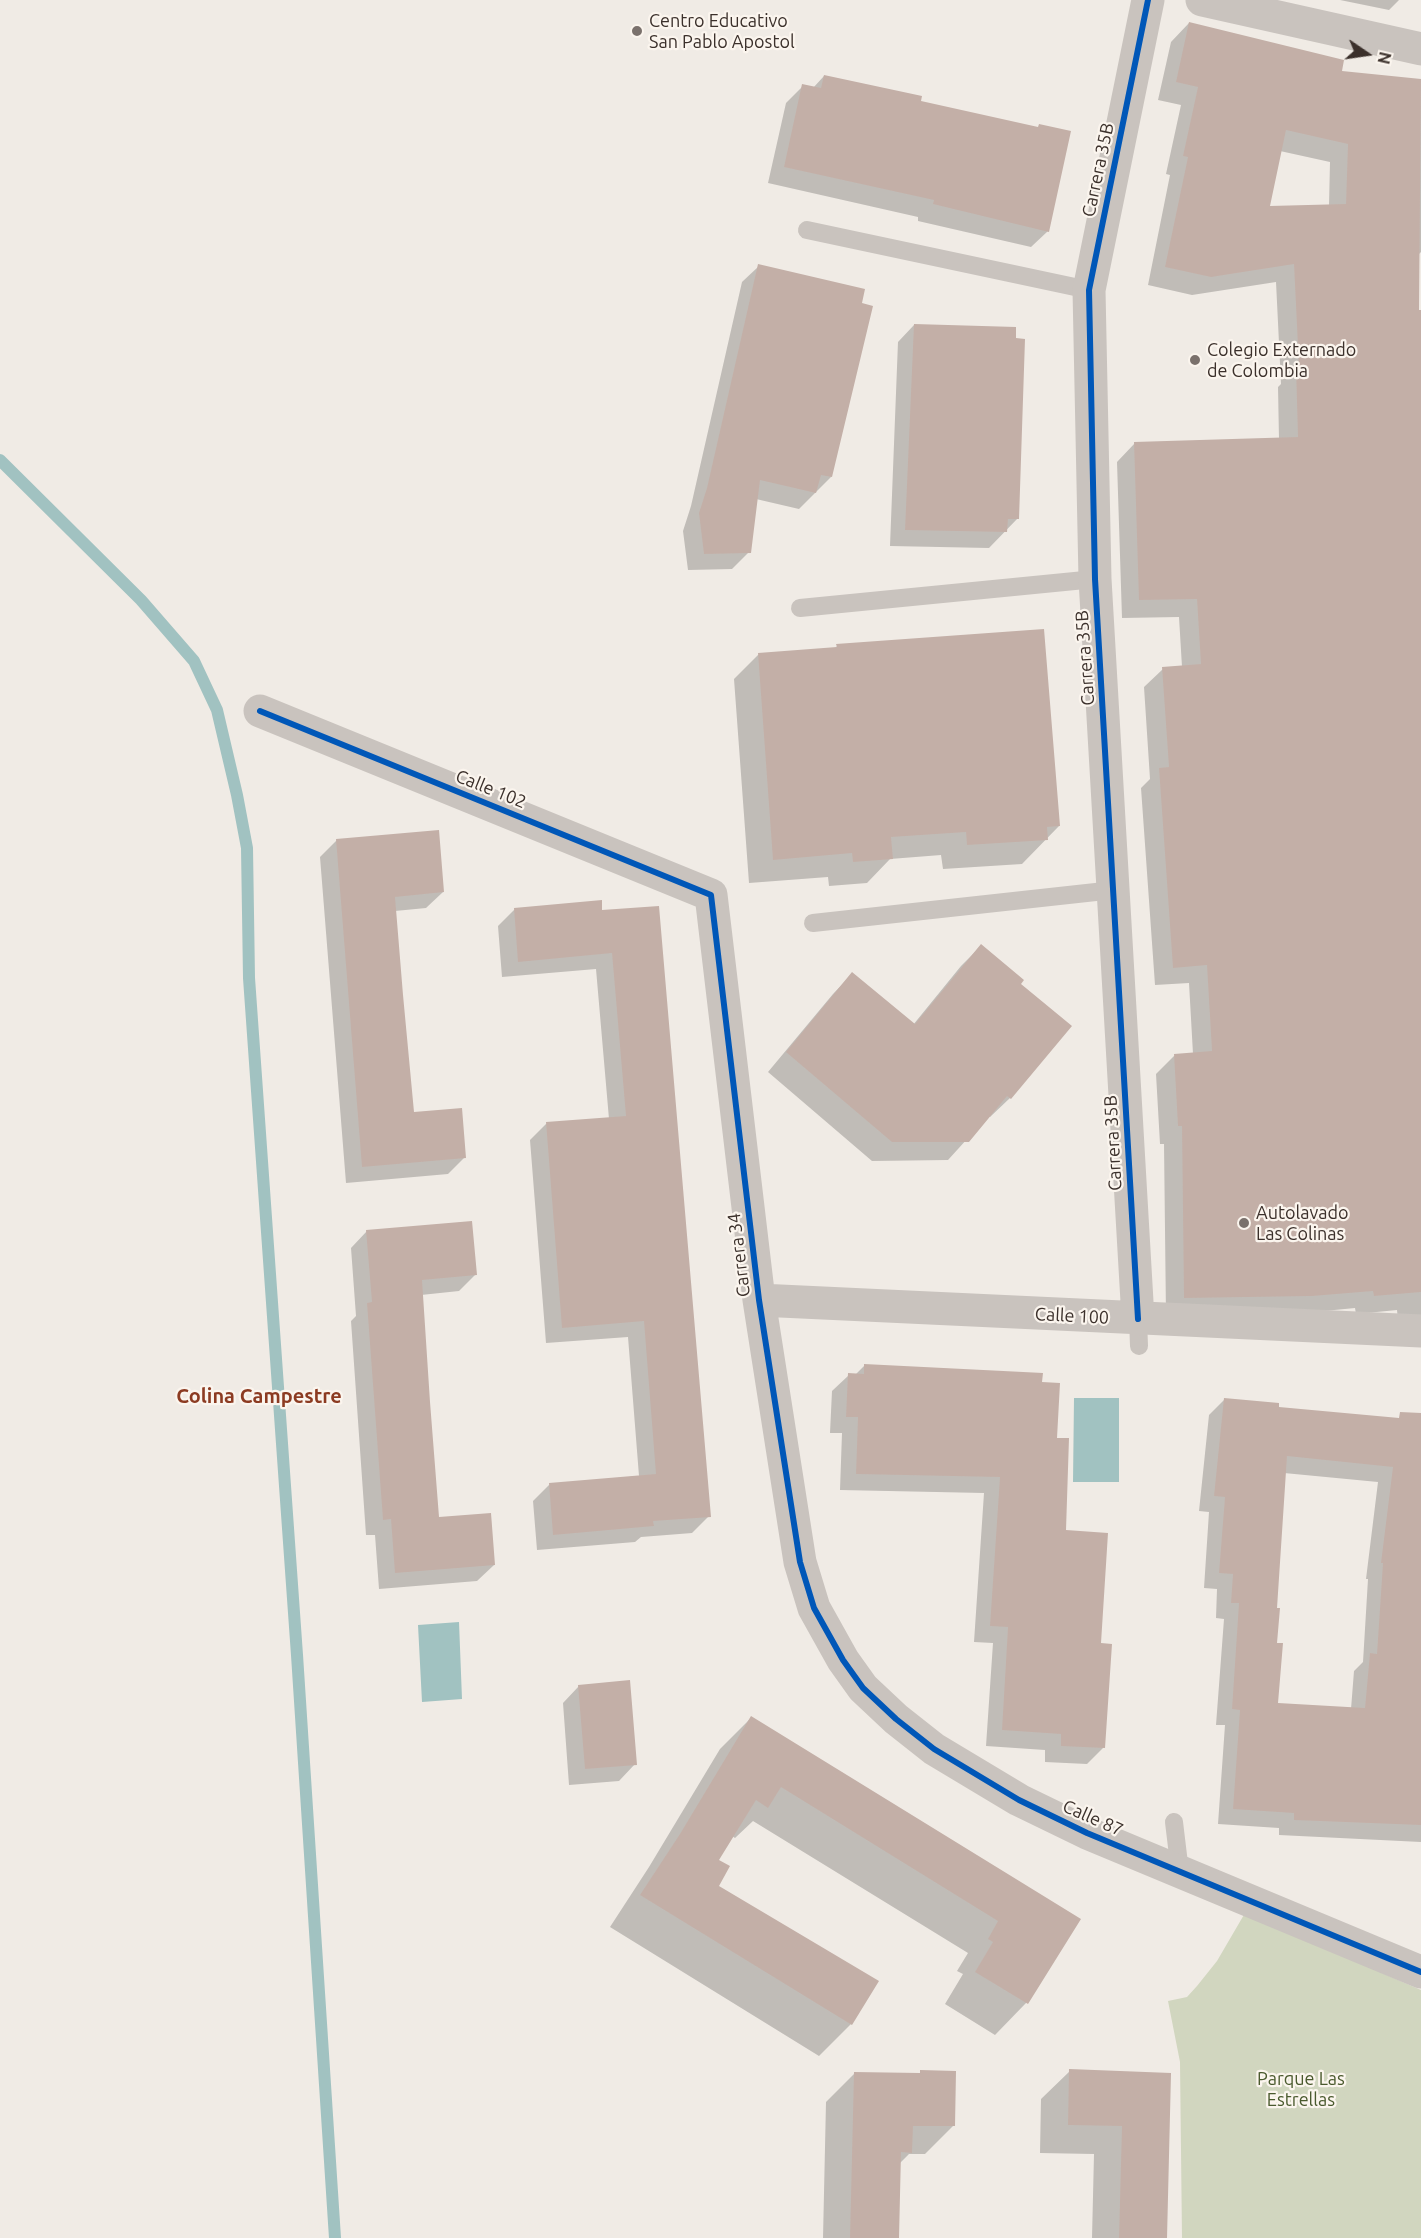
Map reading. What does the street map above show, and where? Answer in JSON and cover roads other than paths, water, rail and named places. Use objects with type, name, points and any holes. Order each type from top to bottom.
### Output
[{"type":"street","name":"Carrera 35B","points":[[1138,1333],[1095,579],[1089,290],[1148,0]]},
{"type":"street","points":[[1202,0],[1421,49]]},
{"type":"street","name":"Calle 102","points":[[260,711],[711,895]]},
{"type":"street","name":"Carrera 34","points":[[711,895],[759,1300],[800,1562],[814,1608]]},
{"type":"street","name":"Calle 100","points":[[759,1300],[1138,1333],[1421,1331]]},
{"type":"street","name":"Calle 87","points":[[814,1608],[843,1660],[863,1688],[896,1719],[934,1749],[1018,1800],[1087,1833],[1421,1972]]},
{"type":"lane","points":[[807,230],[1089,290]]},
{"type":"lane","points":[[800,608],[1095,579]]},
{"type":"lane","points":[[813,923],[1114,890]]},
{"type":"lane","points":[[1174,1822],[1180,1872]]},
{"type":"water","points":[[1074,1398],[1119,1398],[1119,1482],[1073,1482]]},
{"type":"water","points":[[459,1622],[462,1699],[422,1702],[418,1625]]},
{"type":"waterway","points":[[0,460],[141,600],[194,661],[217,710],[247,848],[249,978],[335,2238]]},
{"type":"place","name":"Centro Educativo San Pablo Apostol","points":[[637,31]]},
{"type":"place","name":"Colegio Externado de Colombia","points":[[1195,360]]},
{"type":"place","name":"Autolavado Las Colinas","points":[[1244,1223]]},
{"type":"district","name":"Colina Campestre","points":[[259,1396]]},
{"type":"park label","name":"Parque Las Estrellas","points":[[1301,2089]]}]
